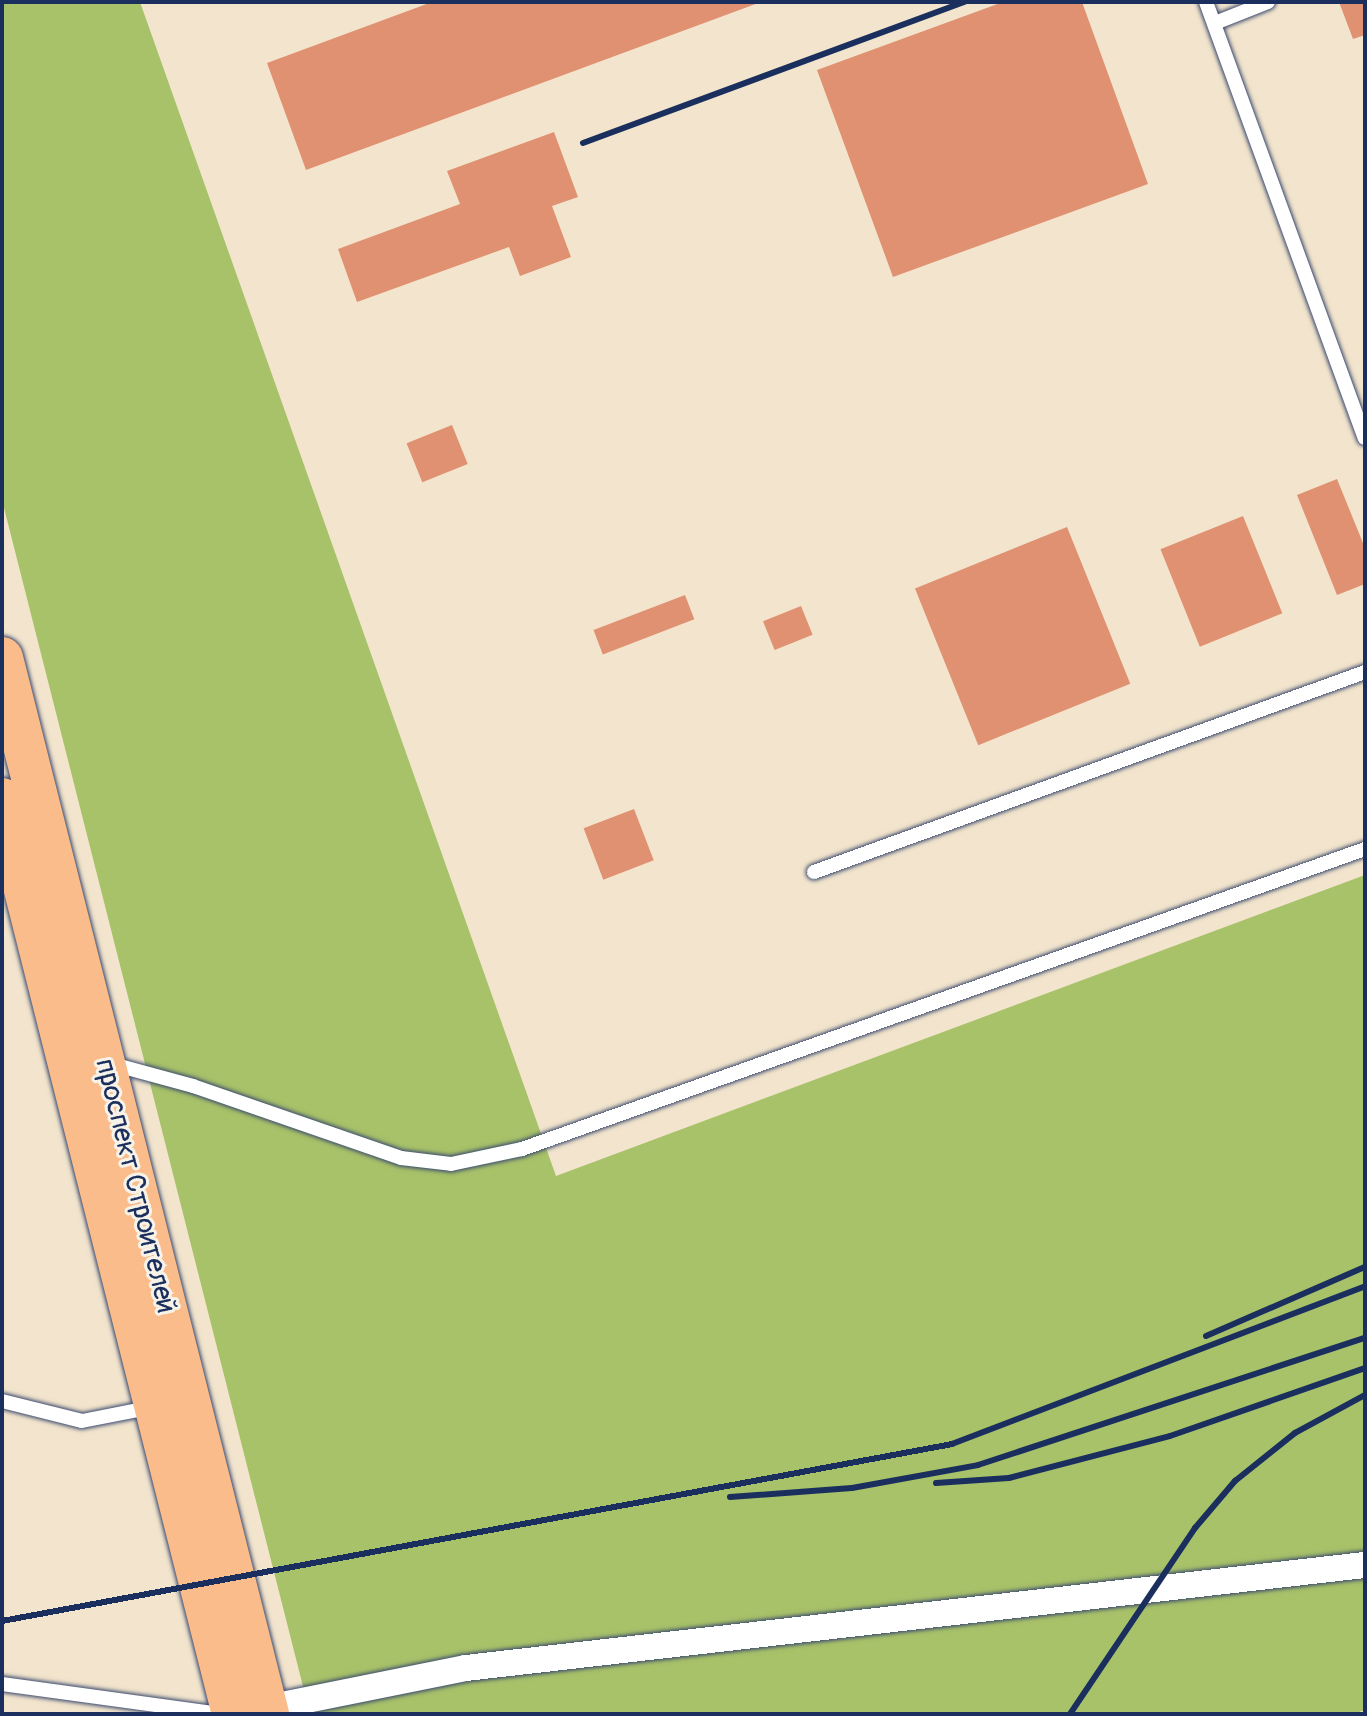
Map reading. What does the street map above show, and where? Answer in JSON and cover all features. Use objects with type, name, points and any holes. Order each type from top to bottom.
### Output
[{"type":"main road","name":"проспект Строителей","points":[[2,658],[27,883]]},
{"type":"main road","name":"проспект Строителей","points":[[2,799],[87,1065],[252,1712]]},
{"type":"street","points":[[252,1712],[466,1668],[1365,1565]]},
{"type":"lane","points":[[1206,2],[1365,438]]},
{"type":"lane","points":[[1215,23],[1268,2]]},
{"type":"lane","points":[[814,872],[1365,672]]},
{"type":"lane","points":[[87,1065],[193,1086],[401,1158],[451,1164],[522,1149],[1365,849]]},
{"type":"lane","points":[[2,1401],[82,1421],[172,1403]]},
{"type":"lane","points":[[2,1684],[220,1714]]},
{"type":"green space","points":[[2,2],[140,2],[556,1176],[1365,875],[1365,1710],[1353,1714],[310,1714],[2,500]]},
{"type":"building","points":[[432,2],[761,2],[306,170],[267,63]]},
{"type":"building","points":[[1003,2],[1082,2],[1148,184],[893,277],[817,70]]},
{"type":"building","points":[[1339,2],[1365,2],[1365,35],[1353,39]]},
{"type":"building","points":[[554,132],[578,197],[552,206],[571,257],[520,276],[509,247],[357,302],[338,249],[460,204],[447,171]]},
{"type":"building","points":[[452,425],[468,464],[422,482],[407,443]]},
{"type":"building","points":[[1337,479],[1365,548],[1365,584],[1337,595],[1297,495]]},
{"type":"building","points":[[1243,516],[1282,613],[1200,647],[1160,549]]},
{"type":"building","points":[[1067,527],[1130,684],[978,745],[915,588]]},
{"type":"building","points":[[685,595],[694,619],[603,654],[594,630]]},
{"type":"building","points":[[801,606],[813,635],[775,650],[763,621]]},
{"type":"building","points":[[634,809],[654,860],[603,880],[584,828]]},
{"type":"railway","points":[[583,143],[965,2]]},
{"type":"railway","points":[[1206,1336],[1365,1267]]},
{"type":"railway","points":[[2,1621],[952,1444],[1365,1286]]},
{"type":"railway","points":[[730,1497],[852,1488],[978,1465],[1365,1338]]},
{"type":"railway","points":[[936,1483],[1009,1478],[1170,1436],[1365,1368]]},
{"type":"railway","points":[[1070,1714],[1195,1528],[1235,1481],[1295,1433],[1365,1395]]}]
